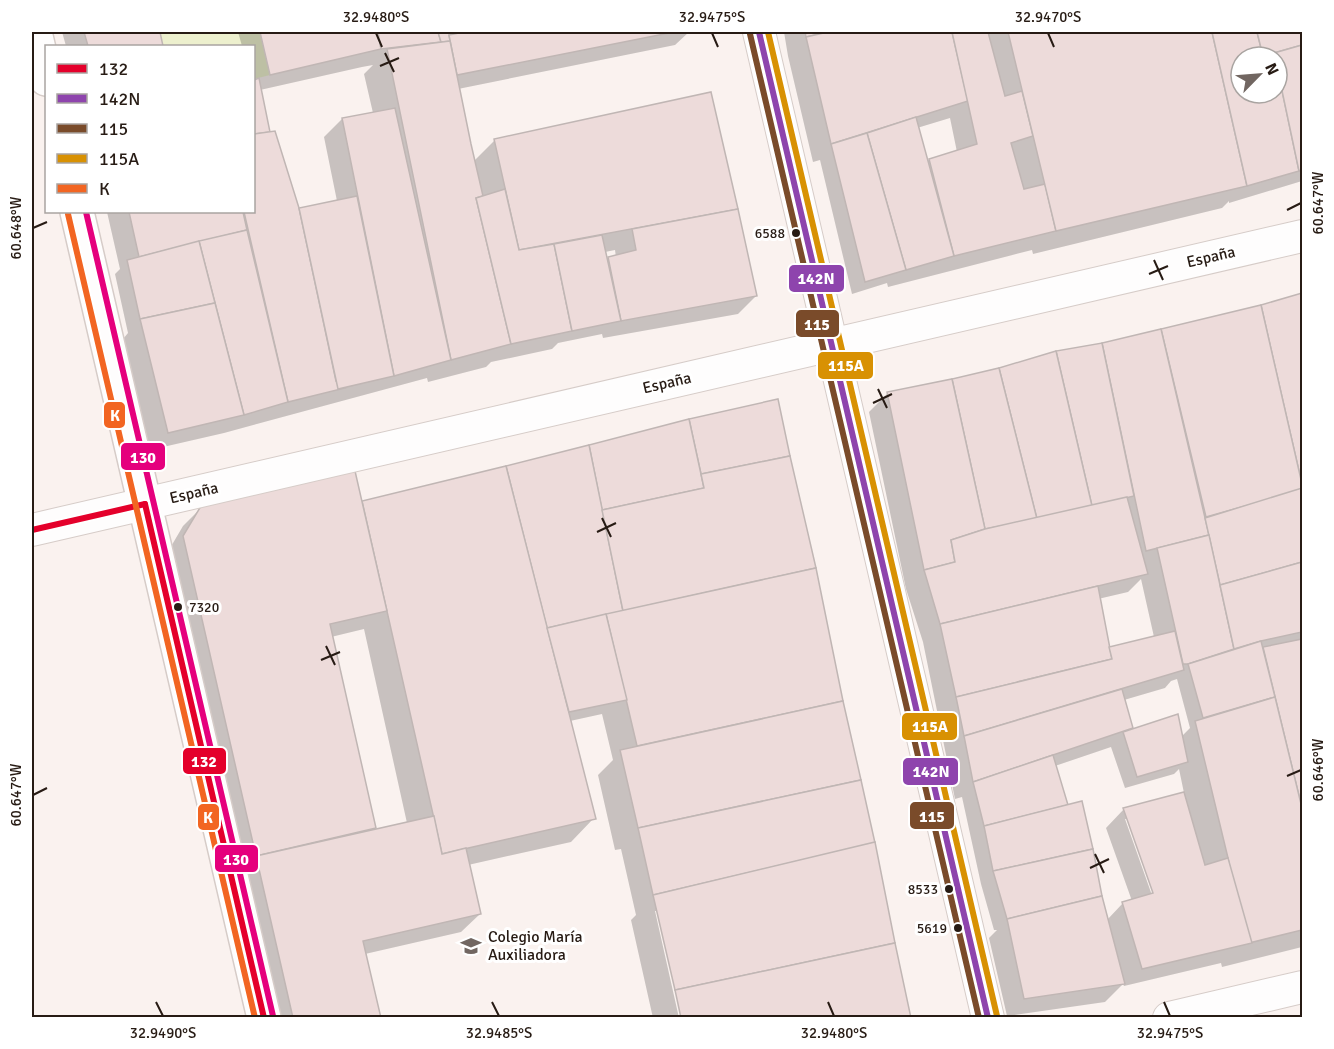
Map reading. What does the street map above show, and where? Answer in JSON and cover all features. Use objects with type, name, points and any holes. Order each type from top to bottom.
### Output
[{"type":"main road","points":[[35,32],[45,76]]},
{"type":"main road","points":[[77,213],[264,1017]]},
{"type":"street","points":[[759,32],[988,1017]]},
{"type":"street","name":"España","points":[[32,530],[1302,236]]},
{"type":"street","points":[[1169,1017],[1302,987]]},
{"type":"green space","points":[[160,32],[260,32],[270,75],[255,79],[255,45],[163,45]]},
{"type":"building","points":[[84,32],[160,32],[163,45],[88,45]]},
{"type":"building","points":[[260,32],[378,32],[381,49],[270,75]]},
{"type":"building","points":[[378,32],[438,32],[441,42],[381,49]]},
{"type":"building","points":[[438,32],[464,32],[449,35],[450,41],[441,42]]},
{"type":"building","points":[[464,32],[674,32],[457,75],[449,35]]},
{"type":"building","points":[[805,32],[828,32],[806,37]]},
{"type":"building","points":[[828,32],[952,32],[968,101],[831,144],[806,37]]},
{"type":"building","points":[[952,32],[988,32],[1005,96],[1022,91],[1033,136],[1011,143],[1024,189],[1045,184],[1056,231],[954,256],[929,159],[977,144]]},
{"type":"building","points":[[1008,32],[1212,32],[1247,186],[1056,231]]},
{"type":"building","points":[[1212,32],[1257,32],[1260,45],[1229,45],[1229,105],[1285,105],[1299,171],[1247,186]]},
{"type":"building","points":[[1257,32],[1302,32],[1302,45],[1289,49],[1289,45],[1260,45]]},
{"type":"building","points":[[450,41],[483,196],[476,198],[511,344],[451,360],[387,49]]},
{"type":"building","points":[[1302,45],[1302,169],[1299,171],[1285,105],[1289,105],[1289,49]]},
{"type":"building","points":[[259,78],[270,132],[255,134],[255,80]]},
{"type":"building","points":[[711,92],[738,209],[519,250],[494,139]]},
{"type":"building","points":[[395,108],[451,360],[394,376],[342,118]]},
{"type":"building","points":[[916,117],[954,256],[906,270],[867,133]]},
{"type":"building","points":[[275,131],[299,208],[336,381],[345,388],[288,402],[244,213],[255,213],[255,134]]},
{"type":"building","points":[[867,133],[906,270],[865,282],[831,144]]},
{"type":"building","points":[[505,189],[519,250],[554,244],[572,331],[511,344],[476,198]]},
{"type":"building","points":[[357,196],[394,376],[338,389],[299,208]]},
{"type":"building","points":[[738,209],[757,296],[621,321],[608,257],[636,250],[632,229]]},
{"type":"building","points":[[129,213],[243,213],[247,230],[139,257]]},
{"type":"building","points":[[247,230],[288,402],[244,415],[199,241]]},
{"type":"building","points":[[602,235],[621,321],[572,331],[554,244]]},
{"type":"building","points":[[199,241],[215,303],[140,319],[127,260]]},
{"type":"building","points":[[1302,293],[1302,484],[1261,305]]},
{"type":"building","points":[[215,303],[244,415],[168,433],[140,319]]},
{"type":"building","points":[[1261,305],[1302,490],[1206,517],[1161,329]]},
{"type":"building","points":[[1161,329],[1209,535],[1146,551],[1102,343]]},
{"type":"building","points":[[1102,343],[1134,496],[1092,506],[1056,351]]},
{"type":"building","points":[[1056,351],[1092,506],[1037,519],[999,368]]},
{"type":"building","points":[[999,368],[1037,519],[985,529],[952,379]]},
{"type":"building","points":[[952,379],[985,529],[951,540],[955,562],[924,570],[887,392]]},
{"type":"building","points":[[778,399],[790,456],[701,474],[689,419]]},
{"type":"building","points":[[689,419],[704,488],[602,510],[589,445]]},
{"type":"building","points":[[589,445],[623,611],[547,628],[506,466]]},
{"type":"building","points":[[790,456],[816,568],[623,611],[602,510],[704,488],[701,474]]},
{"type":"building","points":[[506,466],[596,819],[442,854],[362,501]]},
{"type":"building","points":[[355,471],[387,611],[330,624],[376,828],[256,856],[183,536],[201,506]]},
{"type":"building","points":[[1302,488],[1302,562],[1220,585],[1205,518]]},
{"type":"building","points":[[1127,497],[1148,574],[940,624],[924,570],[955,562],[951,540],[985,529]]},
{"type":"building","points":[[1209,535],[1234,649],[1183,664],[1157,548]]},
{"type":"building","points":[[1302,562],[1302,632],[1234,649],[1220,585]]},
{"type":"building","points":[[816,568],[843,701],[637,746],[606,614]]},
{"type":"building","points":[[1098,586],[1112,659],[956,697],[940,624]]},
{"type":"building","points":[[606,614],[627,700],[569,712],[547,628]]},
{"type":"building","points":[[1175,631],[1184,670],[964,736],[956,697],[1112,659],[1109,647]]},
{"type":"building","points":[[1302,639],[1302,808],[1263,647]]},
{"type":"building","points":[[1261,641],[1275,697],[1203,718],[1188,664]]},
{"type":"building","points":[[1122,689],[1133,728],[973,782],[964,736]]},
{"type":"building","points":[[1275,697],[1302,808],[1302,930],[1245,944],[1228,858],[1195,721]]},
{"type":"building","points":[[843,701],[861,780],[638,828],[620,750]]},
{"type":"building","points":[[1178,714],[1188,762],[1137,777],[1123,732]]},
{"type":"building","points":[[1053,755],[1068,805],[984,826],[973,782]]},
{"type":"building","points":[[861,780],[875,843],[653,895],[638,828]]},
{"type":"building","points":[[1184,792],[1205,865],[1228,858],[1252,943],[1142,969],[1122,902],[1153,893],[1123,808]]},
{"type":"building","points":[[1082,801],[1093,849],[993,871],[984,826]]},
{"type":"building","points":[[434,816],[442,854],[466,848],[481,914],[363,941],[381,1018],[293,1018],[256,856]]},
{"type":"building","points":[[875,842],[895,943],[675,990],[653,895]]},
{"type":"building","points":[[1093,849],[1102,896],[1007,919],[993,871]]},
{"type":"building","points":[[1102,896],[1125,984],[1024,999],[1007,919]]},
{"type":"building","points":[[895,943],[911,1018],[681,1018],[675,990]]},
{"type":"transit line","name":"142N","points":[[759,32],[988,1018]]},
{"type":"transit line","name":"115A","points":[[768,32],[997,1016]]},
{"type":"transit line","name":"115","points":[[750,34],[979,1018]]},
{"type":"transit line","name":"130","points":[[86,213],[273,1016]]},
{"type":"transit line","name":"K","points":[[68,214],[255,1018]]},
{"type":"transit line","name":"132","points":[[145,504],[264,1018]]},
{"type":"transit line","name":"132","points":[[32,530],[145,504]]},
{"type":"place","name":"6588","points":[[796,233]]},
{"type":"place","name":"7320","points":[[178,607]]},
{"type":"place","name":"8533","points":[[949,889]]},
{"type":"place","name":"5619","points":[[958,928]]},
{"type":"place","name":"Colegio María Auxiliadora","points":[[471,946]]}]
